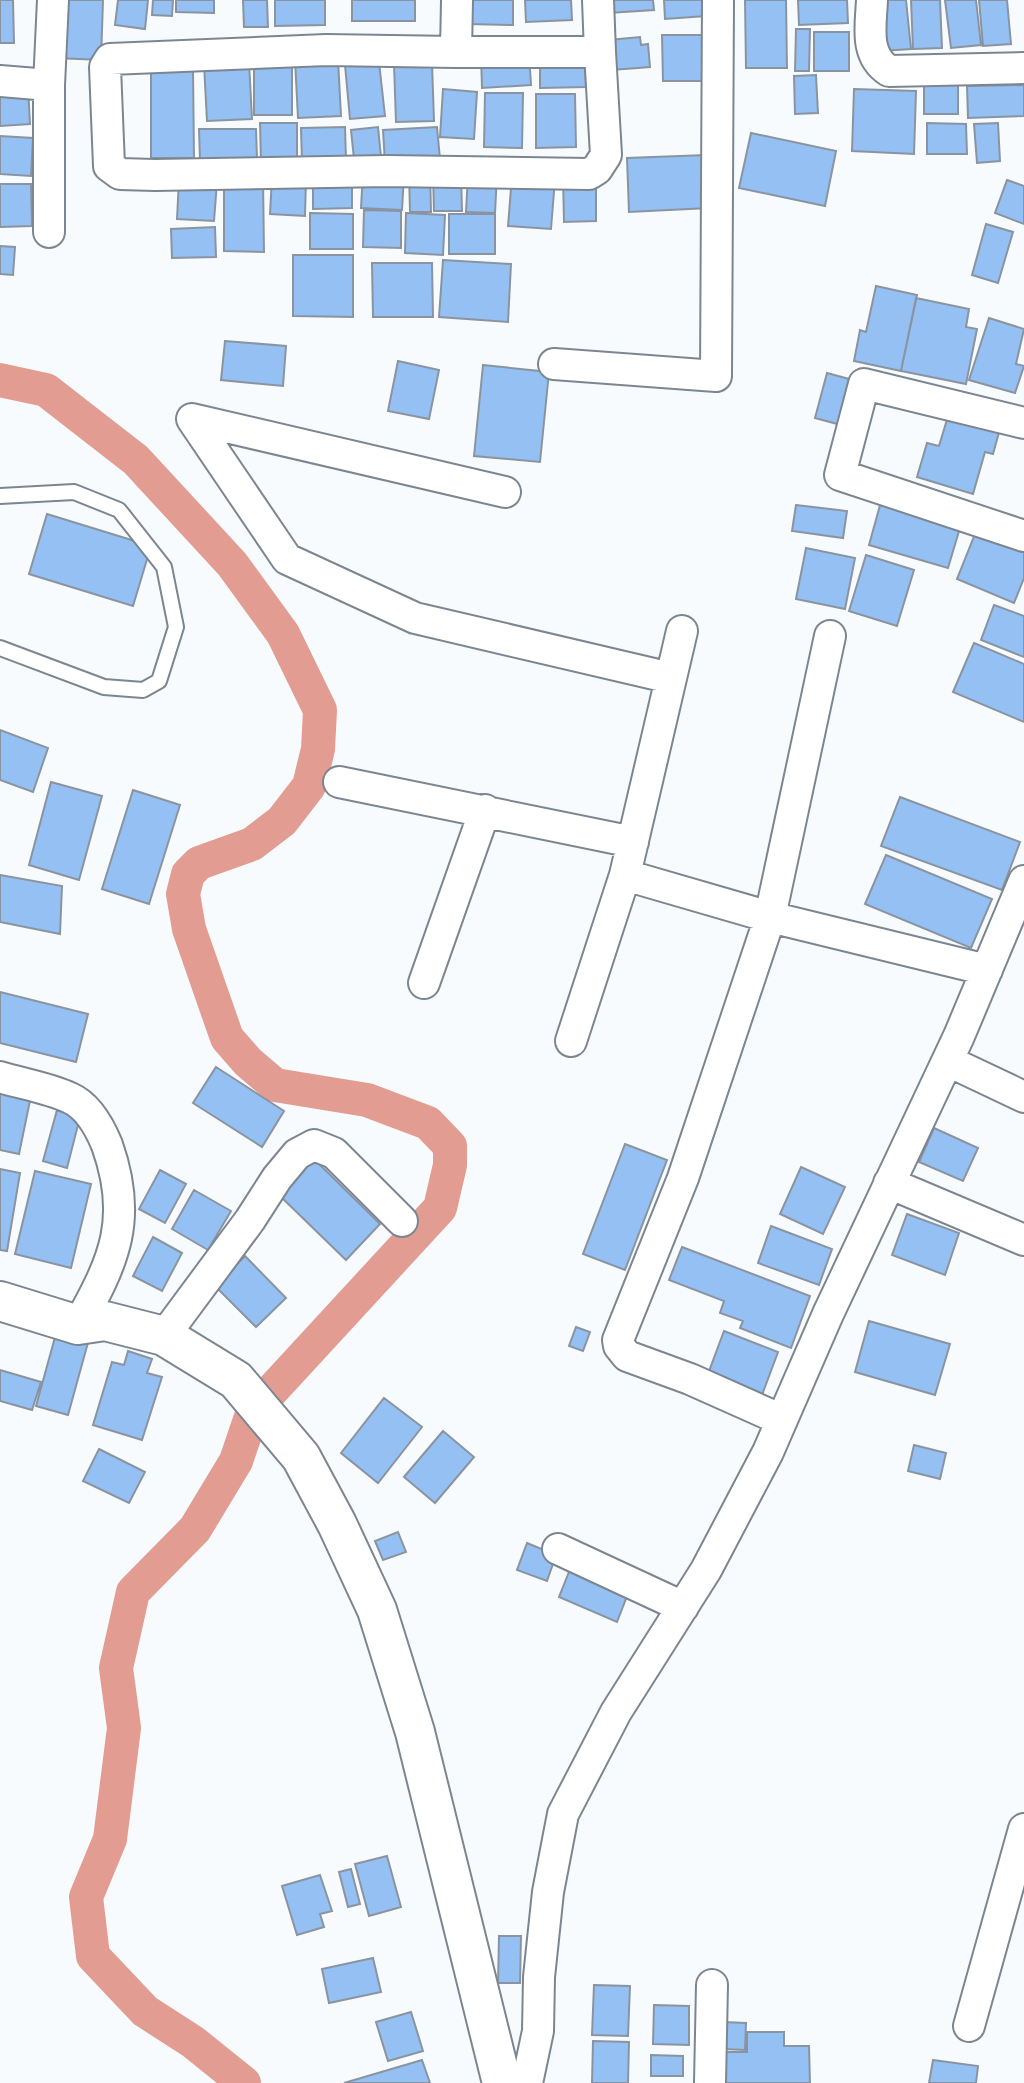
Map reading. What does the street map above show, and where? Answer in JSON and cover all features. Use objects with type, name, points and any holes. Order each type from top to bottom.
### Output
[{"type":"street","points":[[49,232],[49,85],[53,0]]},
{"type":"street","points":[[456,52],[457,0]]},
{"type":"street","points":[[598,0],[606,155],[597,169],[589,174],[387,171],[155,175],[120,174],[109,166],[105,78],[106,64],[110,59],[326,50],[600,52]]},
{"type":"street","points":[[554,364],[716,376],[718,0]]},
{"type":"street","points":[[872,0],[871,47],[880,66],[889,71],[1024,68]]},
{"type":"street","points":[[0,81],[49,85]]},
{"type":"street","points":[[1024,423],[864,384],[840,475],[1024,536]]},
{"type":"street","points":[[505,492],[192,419],[287,559],[415,618],[671,678]]},
{"type":"street","points":[[571,1041],[625,875],[682,631]]},
{"type":"street","points":[[782,1420],[690,1379],[627,1356],[618,1340],[683,1178],[770,917],[830,636]]},
{"type":"street","points":[[339,782],[633,842]]},
{"type":"street","points":[[424,983],[485,810]]},
{"type":"street","points":[[625,875],[770,917],[987,970]]},
{"type":"street","points":[[527,2083],[538,2031],[539,1977],[548,1892],[563,1814],[616,1712],[706,1570],[768,1452],[889,1183],[948,1061],[1024,881]]},
{"type":"street","points":[[948,1061],[1024,1097]]},
{"type":"street","points":[[0,1077],[72,1099],[81,1105],[103,1135],[116,1171],[120,1208],[111,1256],[103,1281],[78,1325]]},
{"type":"street","points":[[164,1336],[196,1296],[277,1178],[297,1154],[314,1145],[334,1153],[402,1221]]},
{"type":"street","points":[[889,1183],[1024,1240]]},
{"type":"street","points":[[0,1301],[78,1325],[105,1321],[164,1336],[236,1380],[301,1457],[337,1524],[377,1610],[415,1732],[502,2083]]},
{"type":"street","points":[[558,1549],[683,1607]]},
{"type":"street","points":[[969,2026],[1024,1829]]},
{"type":"street","points":[[710,2083],[712,1985]]},
{"type":"lane","points":[[0,496],[74,492],[119,510],[164,567],[176,627],[159,681],[143,690],[104,687],[0,648]]},
{"type":"building","points":[[0,0],[13,0],[14,43],[0,43]]},
{"type":"building","points":[[58,0],[103,0],[101,60],[56,58]]},
{"type":"building","points":[[118,0],[148,0],[145,29],[115,25]]},
{"type":"building","points":[[153,0],[173,0],[172,16],[152,15]]},
{"type":"building","points":[[176,0],[214,0],[214,13],[176,12]]},
{"type":"building","points":[[243,0],[267,0],[268,27],[244,27]]},
{"type":"building","points":[[275,0],[325,0],[325,25],[275,26]]},
{"type":"building","points":[[352,0],[415,0],[415,21],[352,21]]},
{"type":"building","points":[[467,0],[513,0],[513,25],[467,24]]},
{"type":"building","points":[[525,0],[571,0],[572,20],[526,22]]},
{"type":"building","points":[[608,0],[653,0],[654,10],[609,13]]},
{"type":"building","points":[[664,0],[704,0],[706,16],[665,19]]},
{"type":"building","points":[[745,0],[786,0],[787,68],[746,68]]},
{"type":"building","points":[[798,0],[847,0],[848,23],[799,25]]},
{"type":"building","points":[[876,0],[906,0],[911,49],[881,51]]},
{"type":"building","points":[[911,0],[940,0],[942,48],[913,49]]},
{"type":"building","points":[[945,0],[976,0],[981,45],[951,48]]},
{"type":"building","points":[[979,0],[1007,0],[1011,44],[983,46]]},
{"type":"building","points":[[796,29],[810,29],[809,71],[795,71]]},
{"type":"building","points":[[814,32],[849,32],[849,71],[814,71]]},
{"type":"building","points":[[662,35],[710,35],[711,81],[663,81]]},
{"type":"building","points":[[640,37],[641,45],[648,44],[650,67],[612,70],[609,40]]},
{"type":"building","points":[[529,53],[531,85],[482,88],[481,56]]},
{"type":"building","points":[[585,55],[586,87],[540,88],[540,56]]},
{"type":"building","points":[[338,59],[341,116],[298,118],[295,60]]},
{"type":"building","points":[[249,62],[252,119],[207,121],[204,64]]},
{"type":"building","points":[[379,62],[385,116],[350,119],[345,65]]},
{"type":"building","points":[[432,63],[434,121],[396,122],[394,64]]},
{"type":"building","points":[[254,64],[292,64],[292,115],[254,115]]},
{"type":"building","points":[[151,70],[193,70],[194,158],[151,158]]},
{"type":"building","points":[[816,75],[818,113],[795,114],[794,76]]},
{"type":"building","points":[[924,83],[958,83],[958,114],[924,114]]},
{"type":"building","points":[[1024,85],[1024,116],[968,118],[967,86]]},
{"type":"building","points":[[28,86],[30,124],[0,126],[0,88]]},
{"type":"building","points":[[443,89],[477,92],[474,139],[440,137]]},
{"type":"building","points":[[854,89],[916,91],[914,154],[852,151]]},
{"type":"building","points":[[485,93],[523,93],[522,148],[484,147]]},
{"type":"building","points":[[536,94],[575,94],[576,147],[536,148]]},
{"type":"building","points":[[260,123],[297,123],[297,162],[261,162]]},
{"type":"building","points":[[927,123],[966,124],[967,154],[927,154]]},
{"type":"building","points":[[998,123],[1000,161],[977,163],[974,124]]},
{"type":"building","points":[[345,127],[346,160],[302,161],[301,128]]},
{"type":"building","points":[[378,127],[381,157],[354,159],[351,130]]},
{"type":"building","points":[[437,127],[440,159],[385,163],[383,130]]},
{"type":"building","points":[[199,129],[256,129],[257,159],[200,161]]},
{"type":"building","points":[[751,133],[836,151],[825,206],[739,188]]},
{"type":"building","points":[[0,136],[33,138],[31,176],[0,174]]},
{"type":"building","points":[[706,155],[709,208],[629,212],[627,158]]},
{"type":"building","points":[[363,172],[404,175],[402,210],[361,208]]},
{"type":"building","points":[[409,173],[430,173],[431,212],[410,212]]},
{"type":"building","points":[[461,173],[462,211],[434,211],[433,174]]},
{"type":"building","points":[[468,174],[497,175],[495,213],[466,212]]},
{"type":"building","points":[[512,176],[555,179],[551,229],[508,226]]},
{"type":"building","points":[[563,176],[596,176],[596,221],[564,222]]},
{"type":"building","points":[[272,177],[306,179],[305,216],[270,214]]},
{"type":"building","points":[[179,179],[217,182],[214,221],[177,219]]},
{"type":"building","points":[[224,179],[263,179],[264,252],[224,251]]},
{"type":"building","points":[[1007,180],[1024,186],[1024,224],[995,213]]},
{"type":"building","points":[[352,181],[352,208],[313,209],[313,182]]},
{"type":"building","points":[[0,184],[31,184],[32,226],[0,227]]},
{"type":"building","points":[[364,210],[401,211],[401,248],[363,247]]},
{"type":"building","points":[[310,213],[353,214],[353,249],[310,249]]},
{"type":"building","points":[[406,213],[445,215],[443,255],[405,253]]},
{"type":"building","points":[[449,214],[495,214],[495,254],[449,254]]},
{"type":"building","points":[[986,224],[1013,232],[998,283],[972,275]]},
{"type":"building","points":[[215,227],[216,257],[172,258],[171,229]]},
{"type":"building","points":[[0,246],[15,247],[13,275],[0,274]]},
{"type":"building","points":[[293,255],[353,255],[353,317],[293,316]]},
{"type":"building","points":[[443,260],[511,264],[508,322],[439,317]]},
{"type":"building","points":[[372,263],[432,263],[433,317],[373,317]]},
{"type":"building","points":[[876,286],[917,295],[901,371],[854,361],[860,330],[866,332]]},
{"type":"building","points":[[916,298],[969,309],[966,327],[977,329],[966,384],[901,371]]},
{"type":"building","points":[[989,318],[1024,329],[1016,364],[1024,366],[1015,393],[969,380]]},
{"type":"building","points":[[225,341],[286,346],[283,386],[221,380]]},
{"type":"building","points":[[398,361],[439,370],[429,419],[388,411]]},
{"type":"building","points":[[483,365],[549,372],[540,462],[474,456]]},
{"type":"building","points":[[827,373],[864,383],[852,428],[815,418]]},
{"type":"building","points":[[952,403],[1003,418],[993,454],[985,452],[973,494],[917,477],[927,443],[939,446]]},
{"type":"building","points":[[882,498],[962,521],[948,568],[869,545]]},
{"type":"building","points":[[796,505],[847,511],[843,538],[792,531]]},
{"type":"building","points":[[47,514],[151,546],[133,606],[29,574]]},
{"type":"building","points":[[979,524],[1024,543],[1024,578],[1014,603],[957,579]]},
{"type":"building","points":[[806,548],[855,558],[845,609],[796,599]]},
{"type":"building","points":[[866,555],[914,570],[897,626],[849,611]]},
{"type":"building","points":[[994,605],[1024,616],[1024,657],[981,640]]},
{"type":"building","points":[[974,643],[1024,664],[1024,722],[953,692]]},
{"type":"building","points":[[0,730],[48,748],[33,792],[0,780]]},
{"type":"building","points":[[51,782],[102,796],[79,880],[29,865]]},
{"type":"building","points":[[133,790],[180,805],[149,904],[102,889]]},
{"type":"building","points":[[900,797],[1020,842],[1002,890],[881,846]]},
{"type":"building","points":[[886,855],[992,899],[971,948],[865,904]]},
{"type":"building","points":[[0,875],[62,886],[60,934],[0,922]]},
{"type":"building","points":[[0,992],[88,1014],[76,1062],[0,1043]]},
{"type":"building","points":[[216,1067],[284,1111],[262,1147],[193,1103]]},
{"type":"building","points":[[0,1085],[32,1091],[19,1154],[0,1150]]},
{"type":"building","points":[[57,1110],[80,1117],[67,1168],[43,1161]]},
{"type":"building","points":[[934,1128],[978,1148],[963,1181],[919,1162]]},
{"type":"building","points":[[625,1144],[667,1160],[625,1270],[583,1254]]},
{"type":"building","points":[[314,1159],[380,1224],[346,1260],[279,1195]]},
{"type":"building","points":[[801,1167],[845,1187],[823,1234],[780,1214]]},
{"type":"building","points":[[0,1169],[20,1173],[7,1251],[0,1250]]},
{"type":"building","points":[[160,1170],[186,1184],[165,1223],[139,1209]]},
{"type":"building","points":[[35,1171],[91,1184],[71,1268],[15,1254]]},
{"type":"building","points":[[194,1190],[231,1211],[208,1250],[172,1229]]},
{"type":"building","points":[[907,1214],[959,1233],[945,1275],[892,1255]]},
{"type":"building","points":[[771,1226],[832,1249],[819,1285],[758,1263]]},
{"type":"building","points":[[153,1237],[182,1253],[162,1291],[133,1276]]},
{"type":"building","points":[[682,1247],[810,1296],[791,1348],[740,1328],[743,1321],[720,1313],[724,1301],[669,1280]]},
{"type":"building","points":[[245,1256],[286,1298],[256,1327],[215,1286]]},
{"type":"building","points":[[869,1321],[950,1344],[935,1395],[855,1372]]},
{"type":"building","points":[[576,1327],[590,1332],[583,1351],[569,1346]]},
{"type":"building","points":[[57,1330],[89,1339],[68,1415],[36,1406]]},
{"type":"building","points":[[724,1331],[778,1352],[762,1395],[708,1374]]},
{"type":"building","points":[[128,1351],[152,1359],[147,1373],[162,1377],[142,1440],[93,1425],[112,1362],[124,1365]]},
{"type":"building","points":[[0,1370],[41,1382],[32,1410],[0,1401]]},
{"type":"building","points":[[384,1398],[422,1427],[378,1483],[341,1453]]},
{"type":"building","points":[[443,1431],[474,1457],[435,1503],[404,1477]]},
{"type":"building","points":[[914,1445],[946,1453],[940,1479],[908,1471]]},
{"type":"building","points":[[99,1449],[145,1472],[129,1503],[83,1481]]},
{"type":"building","points":[[398,1532],[406,1552],[383,1560],[375,1541]]},
{"type":"building","points":[[527,1543],[556,1555],[547,1581],[517,1570]]},
{"type":"building","points":[[571,1567],[629,1591],[617,1622],[559,1597]]},
{"type":"building","points":[[387,1856],[401,1907],[369,1916],[355,1864]]},
{"type":"building","points":[[351,1869],[360,1904],[348,1907],[339,1872]]},
{"type":"building","points":[[320,1875],[332,1911],[320,1914],[324,1927],[297,1935],[282,1886]]},
{"type":"building","points":[[499,1936],[521,1936],[520,1983],[498,1983]]},
{"type":"building","points":[[373,1958],[381,1992],[329,2003],[322,1969]]},
{"type":"building","points":[[594,1985],[630,1986],[628,2036],[592,2035]]},
{"type":"building","points":[[654,2005],[689,2006],[689,2045],[653,2044]]},
{"type":"building","points":[[411,2012],[423,2051],[388,2061],[376,2022]]},
{"type":"building","points":[[723,2022],[746,2023],[745,2050],[722,2049]]},
{"type":"building","points":[[747,2032],[784,2032],[784,2046],[809,2046],[810,2083],[726,2083],[725,2052],[747,2052]]},
{"type":"building","points":[[593,2041],[629,2042],[628,2083],[592,2083]]},
{"type":"building","points":[[651,2055],[683,2056],[683,2076],[651,2076]]},
{"type":"building","points":[[422,2060],[430,2083],[344,2083]]},
{"type":"building","points":[[933,2060],[978,2066],[976,2083],[929,2083]]},
{"type":"waterway","points":[[0,380],[46,390],[136,460],[232,564],[283,634],[320,710],[318,749],[309,786],[282,821],[252,844],[199,863],[188,874],[183,894],[189,929],[227,1038],[248,1062],[275,1085],[367,1100],[428,1123],[450,1146],[450,1165],[440,1208],[253,1411],[236,1461],[195,1529],[133,1592],[116,1668],[124,1728],[110,1839],[86,1897],[93,1956],[145,2011],[193,2042],[244,2083]]}]
